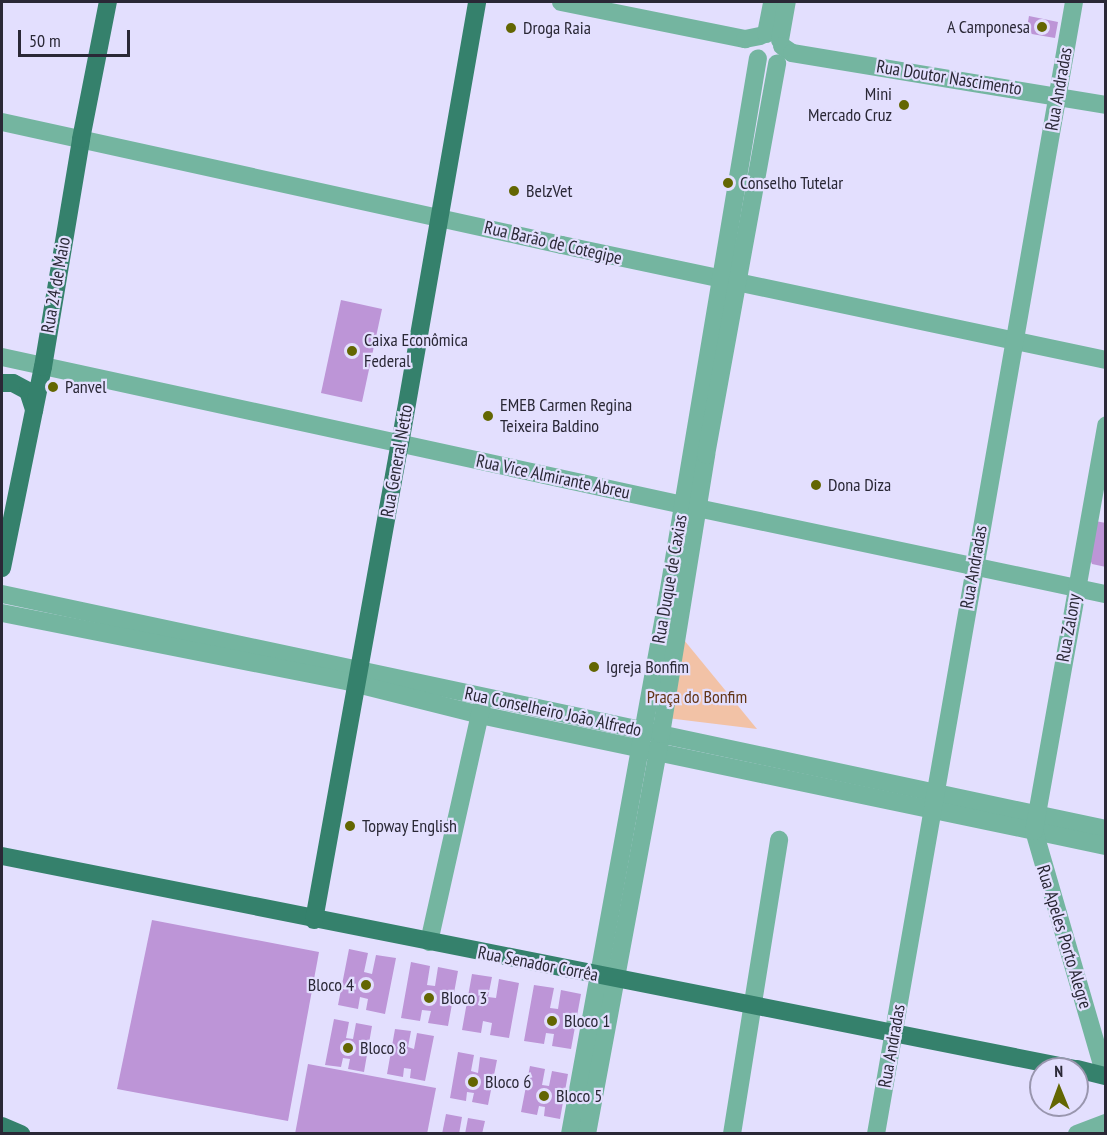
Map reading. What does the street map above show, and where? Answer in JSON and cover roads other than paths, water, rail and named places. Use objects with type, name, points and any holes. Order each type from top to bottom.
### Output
[{"type":"main road","name":"Rua 24 de Maio","points":[[2,568],[43,367],[81,139],[108,2]]},
{"type":"main road","name":"Rua General Netto","points":[[314,920],[477,2]]},
{"type":"main road","points":[[2,383],[14,383],[28,391],[34,410]]},
{"type":"main road","name":"Rua Senador Corrêa","points":[[2,856],[314,920],[895,1031],[1029,1059]]},
{"type":"main road","name":"Rua Senador Corrêa","points":[[1089,1072],[1105,1076]]},
{"type":"main road","points":[[2,1126],[21,1134]]},
{"type":"street","name":"Rua Doutor Nascimento","points":[[561,2],[770,48],[1059,95],[1106,105]]},
{"type":"street","name":"Rua Duque de Caxias","points":[[587,1134],[607,977],[757,130],[770,48],[772,2]]},
{"type":"street","name":"Rua Duque de Caxias","points":[[770,48],[788,2]]},
{"type":"street","name":"Rua Andradas","points":[[876,1134],[1074,2]]},
{"type":"street","name":"Rua Barão de Cotegipe","points":[[2,122],[730,281],[1106,360]]},
{"type":"street","name":"Rua Vice Almirante Abreu","points":[[2,357],[974,568],[1106,594]]},
{"type":"street","name":"Rua Zalony","points":[[1036,823],[1076,588],[1102,462],[1106,425]]},
{"type":"street","name":"Rua Conselheiro João Alfredo","points":[[2,594],[182,641]]},
{"type":"street","name":"Rua Conselheiro João Alfredo","points":[[2,613],[182,641],[357,677],[482,707],[1036,823],[1106,846]]},
{"type":"street","points":[[429,942],[482,707]]},
{"type":"street","name":"Rua Conselheiro João Alfredo","points":[[1036,823],[1106,829]]},
{"type":"street","name":"Rua Apeles Porto Alegre","points":[[1036,823],[1105,1076]]},
{"type":"street","points":[[732,1134],[779,840]]},
{"type":"street","name":"Rua Duque de Caxias","points":[[570,1134],[607,977]]},
{"type":"street","points":[[1077,1134],[1106,1123]]},
{"type":"place","name":"A Camponesa","points":[[1042,27]]},
{"type":"place","name":"Droga Raia","points":[[511,28]]},
{"type":"place","name":"Mini Mercado Cruz","points":[[904,105]]},
{"type":"place","name":"Conselho Tutelar","points":[[728,183]]},
{"type":"place","name":"BelzVet","points":[[514,191]]},
{"type":"place","name":"Caixa Econômica Federal","points":[[352,351]]},
{"type":"place","name":"Panvel","points":[[53,387]]},
{"type":"place","name":"EMEB Carmen Regina Teixeira Baldino","points":[[488,416]]},
{"type":"place","name":"Dona Diza","points":[[816,485]]},
{"type":"place","name":"Igreja Bonfim","points":[[594,667]]},
{"type":"place","name":"Topway English","points":[[350,826]]},
{"type":"place","name":"Bloco 4","points":[[366,985]]},
{"type":"place","name":"Bloco 3","points":[[429,998]]},
{"type":"place","name":"Bloco 1","points":[[552,1021]]},
{"type":"place","name":"Bloco 8","points":[[348,1048]]},
{"type":"place","name":"Bloco 6","points":[[473,1082]]},
{"type":"place","name":"Bloco 5","points":[[544,1096]]},
{"type":"park label","name":"Praça do Bonfim","points":[[697,697]]}]
